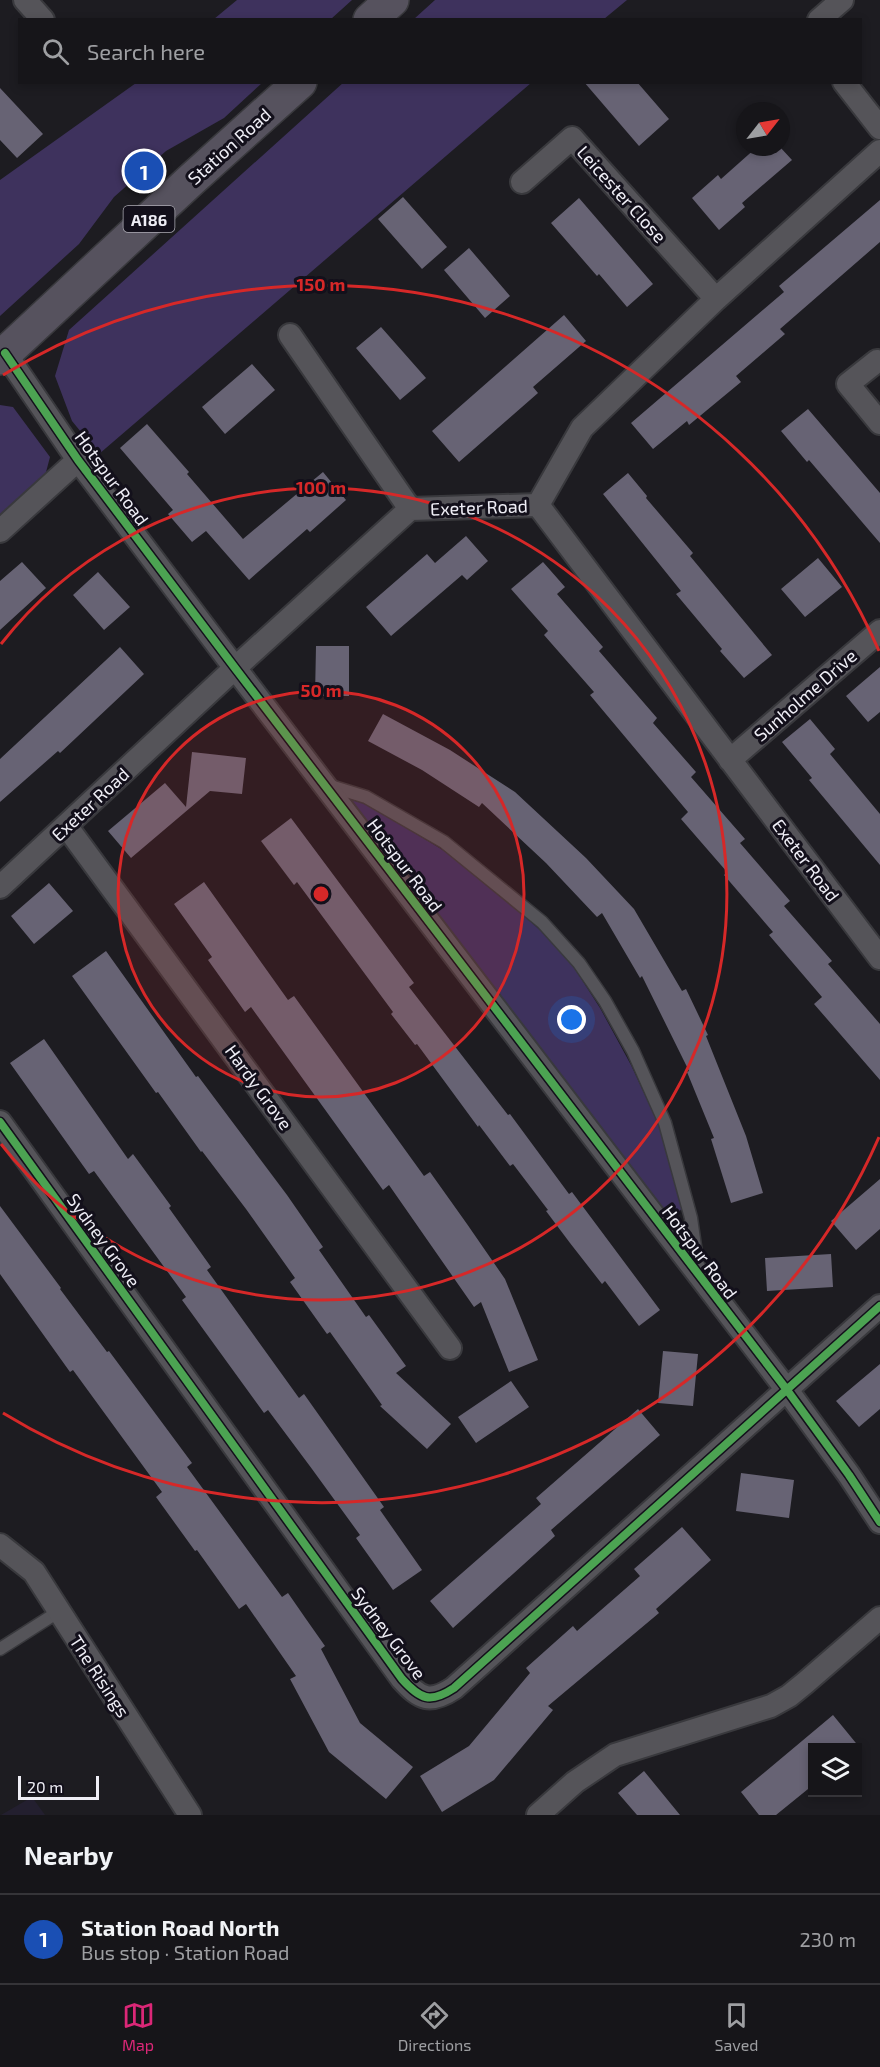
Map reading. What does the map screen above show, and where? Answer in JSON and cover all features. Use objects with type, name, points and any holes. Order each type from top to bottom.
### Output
[{"type":"main road","points":[[372,18],[392,0]]},
{"type":"main road","name":"Station Road","points":[[3,356],[190,180],[298,84]]},
{"type":"street","points":[[25,0],[41,18]]},
{"type":"street","points":[[821,18],[842,0]]},
{"type":"street","points":[[846,84],[880,128]]},
{"type":"street","name":"Leicester Close","points":[[522,182],[572,138],[716,299]]},
{"type":"street","points":[[538,505],[582,428],[716,299],[880,151]]},
{"type":"street","points":[[290,335],[410,509]]},
{"type":"street","name":"Hotspur Road","points":[[3,356],[78,460],[235,668],[787,1390],[879,1519]]},
{"type":"street","points":[[877,361],[848,384],[880,423]]},
{"type":"street","points":[[0,531],[78,460]]},
{"type":"street","name":"Exeter Road","points":[[0,888],[235,668],[410,509],[538,505],[880,958]]},
{"type":"street","name":"Sunholme Drive","points":[[730,760],[880,631]]},
{"type":"street","name":"Hardy Grove","points":[[67,827],[450,1348]]},
{"type":"street","name":"Sydney Grove","points":[[0,1122],[402,1679],[414,1692],[428,1699],[443,1695],[453,1688],[880,1306]]},
{"type":"street","name":"The Risings","points":[[0,1545],[34,1572],[190,1815]]},
{"type":"street","points":[[538,1815],[575,1782],[615,1755],[771,1706],[789,1696],[880,1618]]},
{"type":"lane","points":[[323,783],[366,797],[444,842],[542,922],[579,963],[605,1002],[633,1052],[665,1123],[691,1218],[700,1276]]},
{"type":"lane","points":[[0,1649],[58,1612]]},
{"type":"shaded area","points":[[237,0],[352,0],[332,18],[215,18]]},
{"type":"shaded area","points":[[435,0],[627,0],[605,18],[415,18]]},
{"type":"shaded area","points":[[135,84],[261,84],[224,118],[166,151],[114,197],[79,244],[0,316],[0,180]]},
{"type":"shaded area","points":[[342,84],[530,84],[99,454],[72,421],[55,376],[69,330]]},
{"type":"shaded area","points":[[0,405],[13,407],[50,457],[45,476],[0,517]]},
{"type":"shaded area","points":[[352,800],[369,805],[446,852],[500,894],[542,932],[573,966],[600,1008],[631,1065],[659,1125],[682,1208],[676,1216],[663,1215],[353,808]]},
{"type":"shaded area","points":[[32,1797],[45,1815],[1,1815]]},
{"type":"building","points":[[586,84],[639,84],[669,119],[639,146]]},
{"type":"building","points":[[0,88],[43,134],[17,158],[0,140]]},
{"type":"building","points":[[747,156],[788,156],[792,160],[742,203],[745,207],[719,230],[692,198],[718,175],[721,179]]},
{"type":"building","points":[[403,197],[447,247],[422,269],[378,219]]},
{"type":"building","points":[[579,198],[653,284],[627,307],[551,223]]},
{"type":"building","points":[[880,200],[880,242],[780,329],[785,334],[736,376],[741,382],[689,425],[687,421],[653,449],[631,423],[784,292],[779,286]]},
{"type":"building","points":[[469,248],[510,296],[485,318],[444,270]]},
{"type":"building","points":[[564,315],[586,341],[533,387],[538,393],[459,462],[432,431]]},
{"type":"building","points":[[381,327],[426,378],[400,400],[356,348]]},
{"type":"building","points":[[252,364],[275,390],[225,434],[202,407]]},
{"type":"building","points":[[808,409],[880,493],[880,543],[781,431]]},
{"type":"building","points":[[147,424],[243,539],[323,472],[346,500],[310,532],[307,529],[249,580],[206,531],[192,542],[168,514],[173,510],[120,448]]},
{"type":"building","points":[[628,473],[693,553],[690,556],[772,655],[744,678],[676,594],[681,591],[603,494]]},
{"type":"building","points":[[466,536],[488,561],[467,580],[462,575],[391,636],[366,607],[427,554],[435,563]]},
{"type":"building","points":[[818,558],[842,587],[805,617],[781,589]]},
{"type":"building","points":[[22,562],[46,588],[0,630],[0,581]]},
{"type":"building","points":[[543,562],[565,587],[557,594],[603,647],[599,651],[657,718],[653,723],[696,772],[691,777],[745,839],[740,843],[790,901],[784,906],[832,961],[828,964],[880,1024],[880,1080],[814,1004],[822,997],[769,935],[773,932],[724,875],[727,872],[681,819],[688,812],[590,695],[594,692],[544,635],[548,631],[511,589]]},
{"type":"building","points":[[98,572],[130,607],[104,630],[73,595]]},
{"type":"building","points":[[316,646],[349,646],[349,696],[315,696]]},
{"type":"building","points":[[120,647],[144,674],[60,753],[58,751],[0,802],[0,759]]},
{"type":"building","points":[[880,667],[880,712],[868,722],[846,696]]},
{"type":"building","points":[[383,714],[450,750],[515,792],[586,858],[634,909],[682,991],[686,989],[708,1035],[706,1036],[746,1136],[763,1193],[731,1203],[711,1139],[714,1138],[687,1072],[689,1071],[642,976],[640,978],[602,913],[597,917],[546,863],[482,803],[479,807],[422,770],[368,741]]},
{"type":"building","points":[[810,719],[835,749],[830,754],[880,814],[880,865],[809,780],[812,778],[782,742]]},
{"type":"building","points":[[192,752],[246,758],[242,794],[210,791],[131,858],[108,831],[165,783],[186,807]]},
{"type":"building","points":[[291,818],[414,983],[409,987],[508,1115],[510,1114],[569,1194],[572,1192],[660,1310],[639,1326],[605,1281],[602,1284],[570,1243],[513,1164],[510,1166],[479,1125],[478,1127],[417,1044],[415,1045],[391,1014],[393,1012],[297,882],[294,885],[261,841]]},
{"type":"building","points":[[204,882],[288,1000],[294,996],[424,1176],[430,1172],[467,1224],[505,1279],[538,1360],[509,1372],[481,1302],[474,1307],[389,1185],[383,1190],[251,1007],[245,1012],[208,960],[212,957],[174,904]]},
{"type":"building","points":[[49,883],[73,911],[34,944],[11,916]]},
{"type":"building","points":[[106,951],[196,1077],[198,1076],[287,1195],[323,1247],[319,1250],[366,1317],[369,1315],[406,1366],[396,1373],[451,1424],[427,1449],[380,1406],[382,1405],[330,1332],[327,1334],[290,1282],[295,1278],[246,1209],[158,1092],[156,1093],[72,976]]},
{"type":"building","points":[[44,1039],[128,1159],[133,1154],[171,1206],[169,1208],[211,1267],[207,1270],[299,1398],[304,1394],[384,1507],[380,1510],[422,1570],[393,1590],[356,1538],[360,1535],[268,1410],[264,1413],[182,1300],[186,1297],[94,1171],[89,1174],[10,1063]]},
{"type":"building","points":[[880,1179],[880,1229],[856,1250],[831,1221]]},
{"type":"building","points":[[0,1206],[192,1463],[187,1467],[282,1597],[288,1593],[325,1646],[321,1649],[360,1723],[413,1767],[386,1799],[329,1752],[290,1679],[296,1676],[246,1604],[239,1609],[197,1550],[195,1551],[156,1497],[162,1492],[73,1370],[70,1372],[0,1274]]},
{"type":"building","points":[[831,1254],[833,1287],[767,1291],[765,1258]]},
{"type":"building","points":[[663,1351],[698,1354],[693,1406],[658,1403]]},
{"type":"building","points":[[880,1364],[880,1409],[859,1427],[836,1401]]},
{"type":"building","points":[[511,1381],[529,1407],[476,1443],[458,1417]]},
{"type":"building","points":[[638,1409],[660,1435],[551,1530],[555,1536],[453,1628],[430,1601],[541,1504],[536,1498]]},
{"type":"building","points":[[741,1473],[794,1480],[789,1518],[736,1511]]},
{"type":"building","points":[[682,1527],[711,1560],[656,1609],[659,1613],[548,1706],[553,1710],[494,1780],[442,1812],[420,1776],[469,1746],[530,1673],[526,1668],[573,1626],[577,1631],[640,1576],[634,1569]]},
{"type":"building","points":[[833,1715],[856,1743],[808,1743],[808,1789],[776,1815],[759,1815],[741,1792]]},
{"type":"building","points":[[644,1771],[680,1815],[637,1815],[618,1793]]},
{"type":"cycle path","points":[[5,353],[78,460],[787,1390],[880,1522]]},
{"type":"cycle path","points":[[0,1122],[402,1679],[414,1691],[426,1697],[438,1696],[454,1688],[880,1306]]},
{"type":"place","name":"Station Road North","points":[[144,171]]}]
